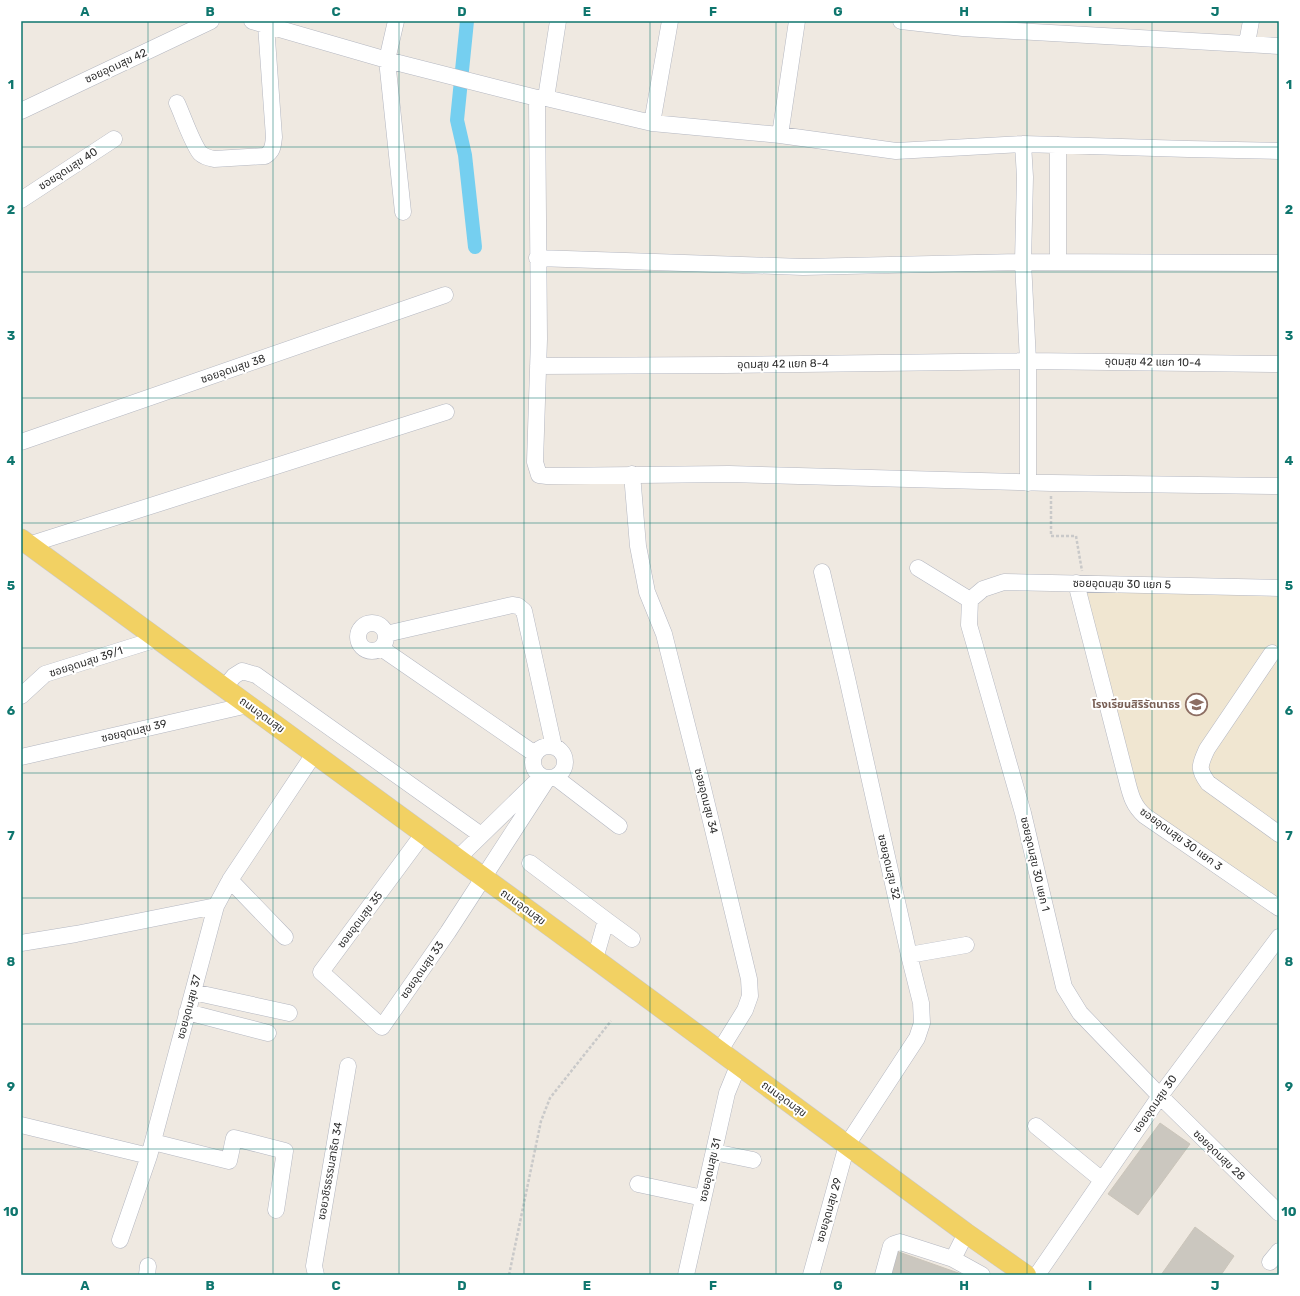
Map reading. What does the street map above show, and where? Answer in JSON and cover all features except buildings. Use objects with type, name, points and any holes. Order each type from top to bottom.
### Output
[{"type":"main road","name":"ถนนอุดมสุข","points":[[25,542],[483,879],[595,959],[966,1233],[1005,1269],[1026,1275]]},
{"type":"street","name":"ซอยอุดมสุข 42","points":[[21,111],[211,21]]},
{"type":"street","points":[[396,21],[387,60],[403,212]]},
{"type":"street","points":[[558,21],[541,98],[537,258],[538,366],[535,462],[539,475],[729,474],[1028,483],[1279,486]]},
{"type":"street","points":[[652,123],[670,21]]},
{"type":"street","points":[[780,135],[797,21]]},
{"type":"street","points":[[901,21],[963,28],[1279,46]]},
{"type":"street","points":[[1247,43],[1251,21]]},
{"type":"street","points":[[177,103],[196,146],[200,153],[207,158],[214,159],[265,156],[270,152],[273,147],[274,137],[259,23],[387,60],[541,98],[652,123],[780,135],[896,151],[1023,144],[1279,151]]},
{"type":"street","name":"ซอยอุดมสุข 40","points":[[21,200],[114,139]]},
{"type":"street","points":[[1023,144],[1025,177],[1023,262],[1028,361],[1028,483]]},
{"type":"street","points":[[1058,145],[1058,262]]},
{"type":"street","points":[[537,258],[803,266],[1023,262],[1279,263]]},
{"type":"street","name":"ซอยอุดมสุข 38","points":[[21,442],[445,296]]},
{"type":"street","name":"อุดมสุข 42 แยก 8-4","points":[[538,366],[1028,361]]},
{"type":"street","name":"อุดมสุข 42 แยก 10-4","points":[[1028,361],[1279,364]]},
{"type":"street","points":[[25,542],[446,412]]},
{"type":"street","name":"ซอยอุดมสุข 34","points":[[632,474],[638,546],[647,592],[664,634],[749,979],[750,996],[745,1010],[719,1052]]},
{"type":"street","points":[[918,568],[970,600]]},
{"type":"street","name":"ซอยอุดมสุข 32","points":[[822,572],[921,1003],[922,1023],[917,1038],[847,1146]]},
{"type":"street","name":"ซอยอุดมสุข 30 แยก 5","points":[[970,600],[983,589],[1004,582],[1279,588]]},
{"type":"street","name":"ซอยอุดมสุข 30 แยก 3","points":[[1080,583],[1125,773],[1132,799],[1138,810],[1279,908]]},
{"type":"street","name":"ซอยอุดมสุข 30 แยก 1","points":[[970,600],[969,625],[1024,813],[1064,987],[1080,1013],[1160,1096]]},
{"type":"street","points":[[535,754],[383,641],[512,605],[518,606],[524,611],[554,747]]},
{"type":"street","name":"ซอยอุดมสุข 39/1","points":[[21,696],[45,674],[157,639]]},
{"type":"street","points":[[1272,653],[1207,749],[1200,764],[1202,774],[1208,783],[1279,834]]},
{"type":"street","points":[[224,688],[234,676],[242,671],[256,675],[481,835]]},
{"type":"street","name":"ซอยอุดมสุข 39","points":[[21,757],[248,705]]},
{"type":"street","points":[[457,859],[481,835],[548,777],[559,774],[565,765],[563,754],[554,747],[544,747],[535,754],[533,764],[537,773],[548,777],[619,826]]},
{"type":"street","name":"ซอยอุดมสุข 37","points":[[120,1240],[151,1149],[216,906],[230,880],[314,754]]},
{"type":"street","points":[[483,879],[548,777]]},
{"type":"street","name":"ซอยอุดมสุข 35","points":[[352,1000],[321,972],[423,834]]},
{"type":"street","points":[[530,863],[632,939]]},
{"type":"street","name":"ซอยอุดมสุข 33","points":[[352,1000],[382,1027],[483,879]]},
{"type":"street","points":[[230,880],[285,937]]},
{"type":"street","points":[[21,943],[76,934],[216,906]]},
{"type":"street","points":[[595,959],[606,920]]},
{"type":"street","name":"ซอยอุดมสุข 30","points":[[1037,1275],[1160,1096],[1279,938]]},
{"type":"street","points":[[909,955],[966,945]]},
{"type":"street","points":[[193,992],[289,1013]]},
{"type":"street","points":[[188,1012],[268,1033]]},
{"type":"street","name":"ซอยวชิรธรรมสาธิต 34","points":[[316,1275],[314,1266],[348,1066]]},
{"type":"street","name":"ซอยอุดมสุข 31","points":[[686,1275],[727,1094],[738,1066]]},
{"type":"street","name":"ซอยอุดมสุข 28","points":[[1160,1096],[1279,1213]]},
{"type":"street","points":[[21,1125],[151,1149],[229,1161],[234,1138],[285,1151],[276,1210]]},
{"type":"street","points":[[1036,1126],[1102,1180]]},
{"type":"street","name":"ซอยอุดมสุข 29","points":[[811,1275],[847,1146]]},
{"type":"street","points":[[714,1152],[753,1160]]},
{"type":"street","points":[[638,1184],[703,1198]]},
{"type":"street","points":[[953,1259],[966,1233]]},
{"type":"street","points":[[883,1275],[891,1246],[897,1242],[953,1259],[982,1275]]},
{"type":"path","points":[[1052,483],[1051,536],[1076,536],[1080,583]]},
{"type":"path","points":[[509,1275],[541,1121],[550,1098],[611,1021]]},
{"type":"shaded area","name":"โรงเรียนสิริรัตนาธร","points":[[1091,589],[1279,597],[1279,899],[1141,805],[1086,594]]},
{"type":"waterway","points":[[467,21],[457,120],[465,155],[475,247]]},
{"type":"place","name":"โรงเรียนสิริรัตนาธร","points":[[1196,704]]}]
